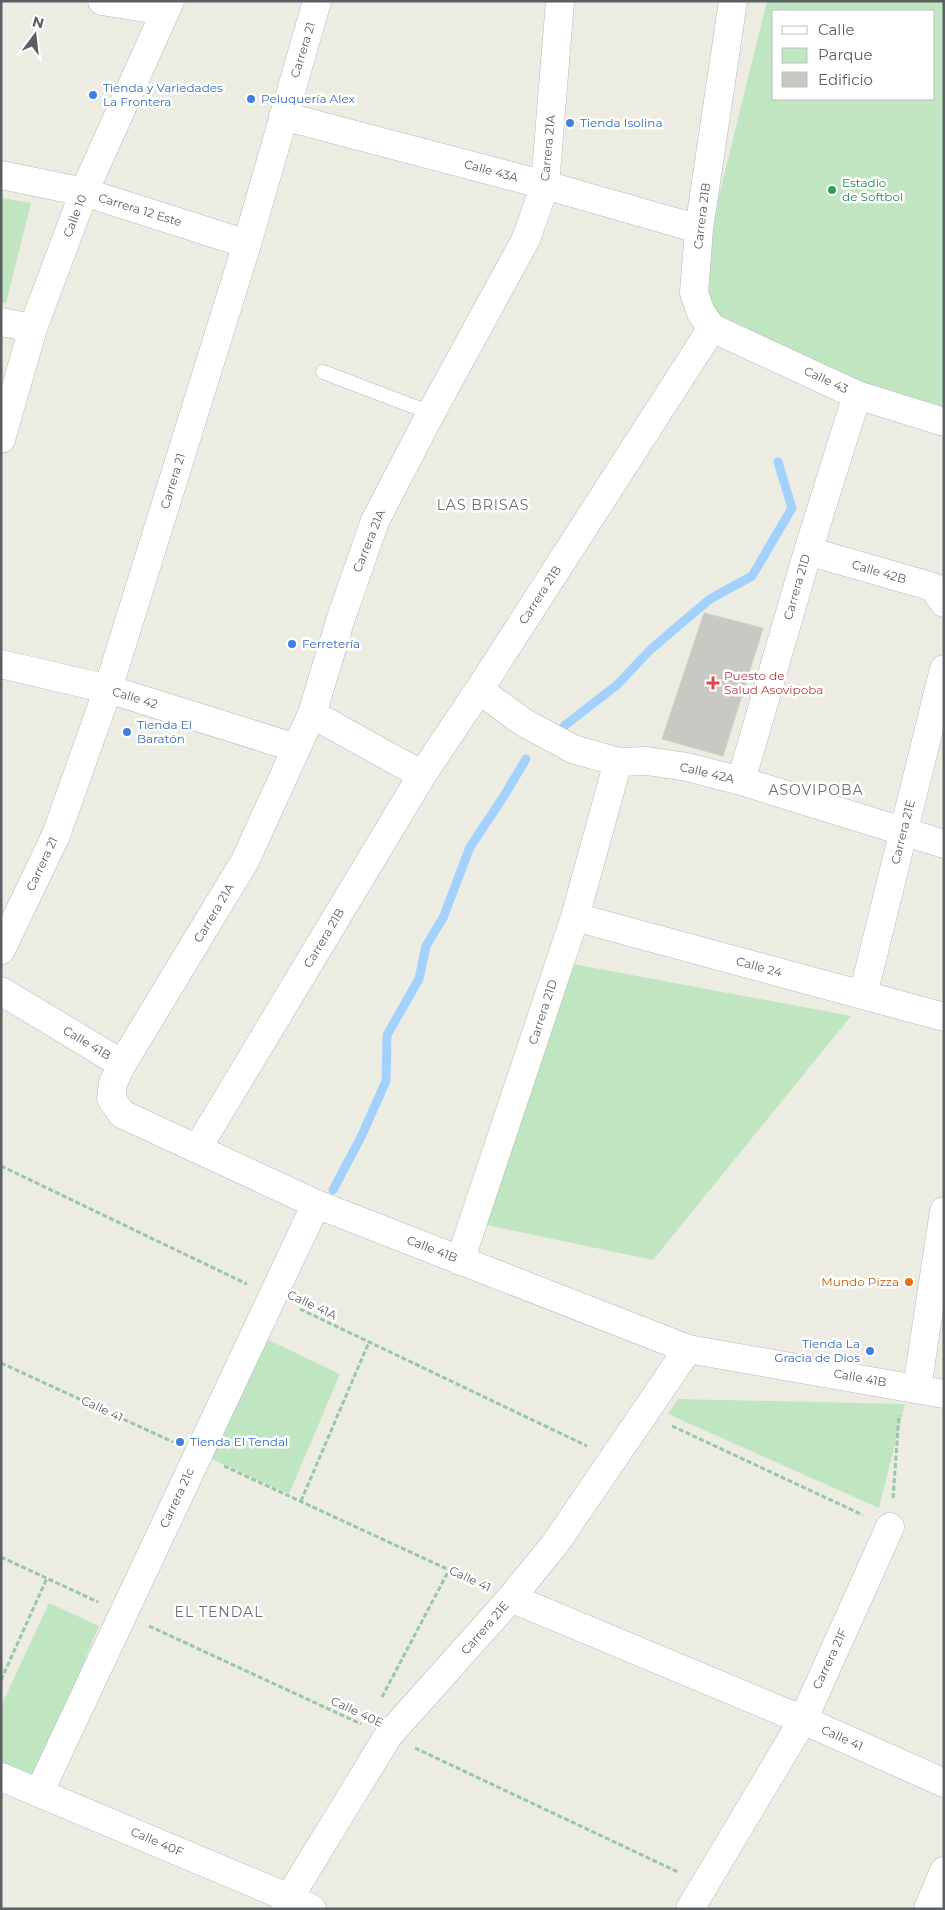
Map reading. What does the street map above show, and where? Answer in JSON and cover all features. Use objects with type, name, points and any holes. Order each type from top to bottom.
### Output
[{"type":"street","points":[[102,1],[167,6]]},
{"type":"street","name":"Carrera 21","points":[[1,950],[56,835],[108,689],[247,244],[317,1]]},
{"type":"street","name":"Carrera 21A","points":[[122,1064],[245,861],[312,714],[340,618],[375,521],[431,413],[526,239],[545,185],[560,1]]},
{"type":"street","name":"Carrera 21B","points":[[197,1149],[422,775],[479,690],[712,328],[701,313],[694,293],[699,229],[733,1]]},
{"type":"street","name":"Calle 10","points":[[1,439],[33,328],[84,192],[167,6]]},
{"type":"street","name":"Calle 43A","points":[[283,116],[545,185],[699,229]]},
{"type":"street","name":"Carrera 12 Este","points":[[1,175],[84,192],[247,244]]},
{"type":"street","points":[[1,322],[33,328]]},
{"type":"street","name":"Calle 43","points":[[712,328],[857,395],[944,422]]},
{"type":"street","name":"Carrera 21D","points":[[741,781],[808,551],[857,395]]},
{"type":"street","name":"Calle 42B","points":[[808,551],[933,587],[944,603]]},
{"type":"street","name":"Calle 42","points":[[1,664],[108,689],[296,748]]},
{"type":"street","name":"Carrera 21E","points":[[864,995],[902,832],[944,669]]},
{"type":"street","name":"Calle 42A","points":[[479,690],[523,722],[573,749],[618,762],[647,761],[687,767],[741,781],[944,844]]},
{"type":"street","points":[[312,714],[422,775]]},
{"type":"street","name":"Carrera 21D","points":[[460,1261],[575,918],[618,762]]},
{"type":"street","name":"Calle 24","points":[[575,918],[944,1017]]},
{"type":"street","name":"Calle 41B","points":[[1,991],[122,1064],[113,1083],[111,1098],[122,1114],[316,1204],[688,1349],[944,1394]]},
{"type":"street","name":"Carrera 21c","points":[[39,1792],[316,1204]]},
{"type":"street","points":[[909,1387],[944,1211]]},
{"type":"street","name":"Carrera 21E","points":[[295,1905],[388,1736],[511,1598],[555,1544],[688,1349]]},
{"type":"street","name":"Carrera 21F","points":[[690,1909],[803,1720],[890,1528]]},
{"type":"street","name":"Calle 41","points":[[511,1598],[803,1720],[944,1783]]},
{"type":"street","name":"Calle 40F","points":[[1,1777],[295,1905]]},
{"type":"street","points":[[928,1909],[944,1871]]},
{"type":"lane","points":[[323,372],[431,413]]},
{"type":"path","name":"Calle 41A","points":[[1,1166],[614,1459]]},
{"type":"path","points":[[301,1501],[369,1342]]},
{"type":"path","name":"Calle 41","points":[[1,1363],[511,1598]]},
{"type":"path","points":[[644,1413],[890,1528],[909,1387]]},
{"type":"path","name":"Calle 40E","points":[[1,1557],[705,1885]]},
{"type":"path","points":[[380,1700],[449,1569]]},
{"type":"path","points":[[1,1680],[47,1578]]},
{"type":"green space","name":"Estadio de Softbol","points":[[767,1],[944,1],[944,408],[850,384],[709,320],[698,281]]},
{"type":"green space","points":[[1,198],[31,203],[6,303],[1,302]]},
{"type":"green space","points":[[573,964],[851,1016],[653,1260],[486,1225]]},
{"type":"green space","points":[[260,1336],[340,1374],[289,1494],[205,1456]]},
{"type":"green space","points":[[678,1399],[905,1404],[879,1508],[668,1414]]},
{"type":"green space","points":[[49,1603],[99,1626],[34,1781],[1,1768],[1,1706]]},
{"type":"building","name":"Puesto de Salud Asovipoba","points":[[704,613],[763,628],[723,756],[662,739]]},
{"type":"waterway","points":[[564,726],[617,685],[651,649],[710,599],[752,576],[792,508],[778,462]]},
{"type":"waterway","points":[[333,1190],[361,1137],[386,1081],[387,1035],[419,979],[426,946],[443,918],[470,847],[526,759]]},
{"type":"place","name":"Tienda y Variedades La Frontera","points":[[93,95]]},
{"type":"place","name":"Peluquería Alex","points":[[251,99]]},
{"type":"place","name":"Tienda Isolina","points":[[570,123]]},
{"type":"place","name":"Estadio de Softbol","points":[[832,190]]},
{"type":"place","name":"Ferretería","points":[[292,644]]},
{"type":"place","name":"Puesto de Salud Asovipoba","points":[[713,683]]},
{"type":"place","name":"Tienda El Baratón","points":[[127,732]]},
{"type":"place","name":"Mundo Pizza","points":[[909,1282]]},
{"type":"place","name":"Tienda La Gracia de Dios","points":[[870,1351]]},
{"type":"place","name":"Tienda El Tendal","points":[[180,1442]]},
{"type":"district","name":"LAS BRISAS","points":[[483,505]]},
{"type":"district","name":"ASOVIPOBA","points":[[816,790]]},
{"type":"district","name":"EL TENDAL","points":[[219,1612]]}]
